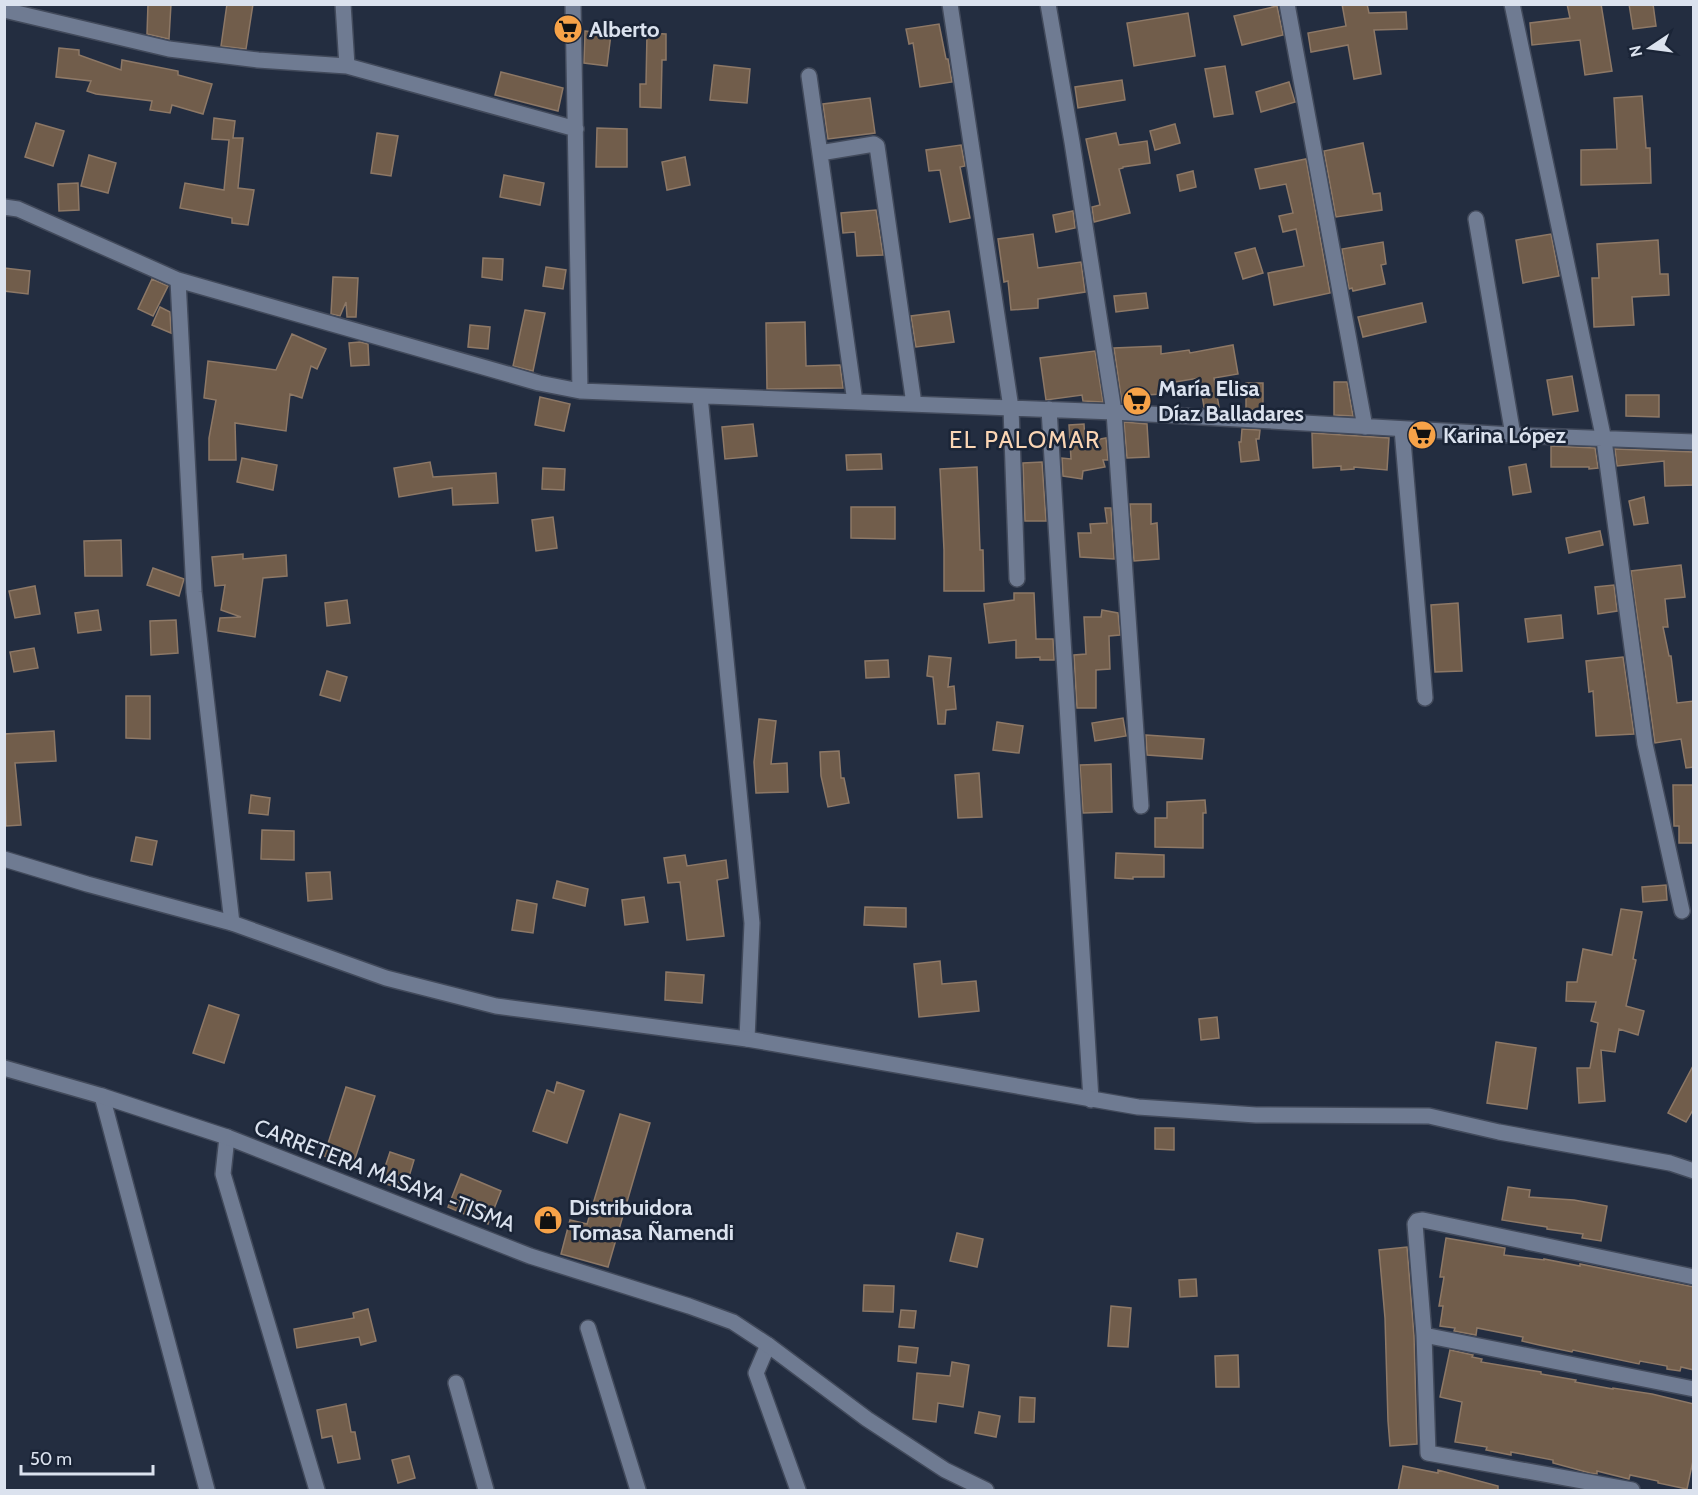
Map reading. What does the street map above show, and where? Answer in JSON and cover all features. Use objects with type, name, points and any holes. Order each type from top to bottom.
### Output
[{"type":"street","points":[[344,4],[347,66]]},
{"type":"street","points":[[573,4],[579,391]]},
{"type":"street","points":[[950,4],[1011,408],[1017,579]]},
{"type":"street","points":[[1048,4],[1074,153],[1114,412],[1141,806]]},
{"type":"street","points":[[1287,4],[1365,427]]},
{"type":"street","points":[[1512,4],[1604,440],[1645,744],[1682,911]]},
{"type":"street","points":[[4,10],[169,49],[258,60],[347,66],[576,129]]},
{"type":"street","points":[[809,76],[855,402]]},
{"type":"street","points":[[820,153],[874,144],[877,146],[914,404]]},
{"type":"street","points":[[4,207],[18,209],[178,280],[539,383],[579,391],[1049,409],[1604,440],[1694,442]]},
{"type":"street","points":[[1476,219],[1513,435]]},
{"type":"street","points":[[178,280],[194,592],[232,923]]},
{"type":"street","points":[[700,396],[752,923],[747,1039]]},
{"type":"street","points":[[1049,409],[1091,1100]]},
{"type":"street","points":[[1402,429],[1425,698]]},
{"type":"street","points":[[4,859],[232,923],[386,978],[496,1006],[747,1039],[1138,1107],[1256,1115],[1429,1116],[1499,1132],[1670,1163],[1694,1171]]},
{"type":"street","name":"CARRETERA MASAYA -TISMA","points":[[4,1068],[102,1095],[227,1137],[530,1256],[733,1322],[768,1345],[867,1419],[945,1470],[986,1491]]},
{"type":"street","points":[[102,1095],[207,1491]]},
{"type":"street","points":[[227,1137],[223,1174],[317,1491]]},
{"type":"street","points":[[1632,1491],[1598,1487],[1428,1453],[1424,1335],[1415,1224],[1420,1221],[1694,1277]]},
{"type":"street","points":[[588,1328],[638,1491]]},
{"type":"street","points":[[1424,1335],[1694,1389]]},
{"type":"street","points":[[768,1345],[756,1373],[798,1491]]},
{"type":"street","points":[[456,1383],[486,1491]]},
{"type":"building","points":[[148,4],[171,4],[169,39],[147,34]]},
{"type":"building","points":[[227,4],[253,4],[246,49],[221,46]]},
{"type":"building","points":[[1342,4],[1367,4],[1369,13],[1406,12],[1407,29],[1374,30],[1381,74],[1354,79],[1348,45],[1311,52],[1308,33],[1346,26]]},
{"type":"building","points":[[1567,4],[1601,4],[1612,71],[1585,75],[1580,40],[1532,45],[1530,23],[1570,18]]},
{"type":"building","points":[[1629,4],[1653,4],[1656,26],[1633,29]]},
{"type":"building","points":[[1277,6],[1283,35],[1242,45],[1234,16]]},
{"type":"building","points":[[1188,13],[1195,56],[1134,66],[1127,23]]},
{"type":"building","points":[[939,24],[952,82],[920,87],[913,43],[909,44],[906,29]]},
{"type":"building","points":[[585,31],[611,34],[607,66],[584,63]]},
{"type":"building","points":[[647,33],[666,34],[666,60],[662,60],[661,108],[640,107],[640,84],[646,84]]},
{"type":"building","points":[[59,48],[79,50],[79,55],[121,70],[122,60],[178,71],[178,75],[212,84],[203,114],[172,105],[170,113],[150,110],[152,101],[96,94],[87,91],[91,81],[56,77]]},
{"type":"building","points":[[714,65],[750,69],[747,103],[710,100]]},
{"type":"building","points":[[1225,66],[1233,114],[1214,117],[1205,69]]},
{"type":"building","points":[[501,72],[563,88],[558,111],[495,95]]},
{"type":"building","points":[[1122,80],[1125,100],[1078,108],[1075,87]]},
{"type":"building","points":[[1289,82],[1295,102],[1261,112],[1256,92]]},
{"type":"building","points":[[1642,96],[1646,148],[1650,148],[1651,183],[1581,185],[1581,150],[1617,149],[1614,98]]},
{"type":"building","points":[[870,98],[875,133],[828,139],[823,104]]},
{"type":"building","points":[[214,118],[235,121],[233,138],[243,138],[238,188],[254,190],[248,225],[232,223],[232,218],[180,208],[185,183],[224,190],[229,140],[212,139]]},
{"type":"building","points":[[36,123],[64,131],[53,166],[25,157]]},
{"type":"building","points":[[1175,124],[1180,143],[1155,150],[1150,131]]},
{"type":"building","points":[[597,128],[627,129],[627,167],[596,167]]},
{"type":"building","points":[[377,133],[398,136],[391,176],[371,173]]},
{"type":"building","points":[[1116,133],[1119,145],[1147,141],[1150,163],[1119,169],[1130,213],[1094,222],[1092,207],[1100,205],[1086,139]]},
{"type":"building","points":[[1363,143],[1373,194],[1380,193],[1382,210],[1336,217],[1324,151]]},
{"type":"building","points":[[961,145],[965,166],[960,167],[970,218],[950,222],[940,170],[929,171],[926,150]]},
{"type":"building","points":[[89,155],[116,163],[108,193],[81,186]]},
{"type":"building","points":[[685,157],[690,185],[667,190],[662,162]]},
{"type":"building","points":[[1306,159],[1330,293],[1274,305],[1268,273],[1304,266],[1296,229],[1283,232],[1279,216],[1293,213],[1286,184],[1260,189],[1255,169]]},
{"type":"building","points":[[1193,171],[1196,187],[1180,191],[1177,175]]},
{"type":"building","points":[[504,175],[544,183],[540,205],[500,197]]},
{"type":"building","points":[[78,183],[79,210],[59,211],[58,184]]},
{"type":"building","points":[[876,210],[883,255],[857,256],[855,232],[843,233],[841,213]]},
{"type":"building","points":[[1073,211],[1075,228],[1056,232],[1053,215]]},
{"type":"building","points":[[1033,234],[1038,268],[1081,262],[1085,292],[1038,299],[1038,308],[1011,310],[1008,281],[1004,282],[998,239]]},
{"type":"building","points":[[1551,234],[1559,276],[1523,283],[1516,240]]},
{"type":"building","points":[[1658,240],[1660,274],[1668,274],[1669,295],[1632,297],[1634,325],[1594,327],[1592,278],[1599,278],[1597,244]]},
{"type":"building","points":[[1383,242],[1386,264],[1381,265],[1385,284],[1353,291],[1352,288],[1349,289],[1342,249]]},
{"type":"building","points":[[1255,248],[1263,273],[1243,279],[1235,253]]},
{"type":"building","points":[[483,258],[503,259],[502,280],[482,277]]},
{"type":"building","points":[[546,267],[566,270],[563,289],[543,286]]},
{"type":"building","points":[[4,268],[30,271],[28,294],[4,291]]},
{"type":"building","points":[[333,277],[358,278],[356,317],[347,317],[346,302],[340,316],[331,314]]},
{"type":"building","points":[[152,279],[168,286],[153,316],[138,309]]},
{"type":"building","points":[[1146,293],[1148,308],[1116,312],[1114,296]]},
{"type":"building","points":[[1422,303],[1426,322],[1363,337],[1358,317]]},
{"type":"building","points":[[160,307],[170,312],[171,333],[152,325]]},
{"type":"building","points":[[525,310],[545,313],[533,371],[513,366]]},
{"type":"building","points":[[949,311],[954,342],[916,347],[911,316]]},
{"type":"building","points":[[805,322],[806,366],[840,365],[843,388],[767,389],[766,323]]},
{"type":"building","points":[[470,325],[490,327],[488,349],[468,347]]},
{"type":"building","points":[[292,334],[326,349],[317,369],[311,366],[302,398],[290,394],[286,431],[235,423],[236,460],[209,460],[209,438],[216,400],[204,398],[208,361],[276,370]]},
{"type":"building","points":[[349,343],[368,344],[369,365],[351,366]]},
{"type":"building","points":[[1233,345],[1238,374],[1214,378],[1219,407],[1204,407],[1199,378],[1163,384],[1163,394],[1145,395],[1145,404],[1122,403],[1114,348],[1161,346],[1161,354],[1189,350],[1190,353]]},
{"type":"building","points":[[1095,351],[1103,402],[1083,401],[1082,395],[1046,400],[1040,358]]},
{"type":"building","points":[[1572,376],[1578,411],[1553,415],[1547,380]]},
{"type":"building","points":[[1334,382],[1347,382],[1353,416],[1334,415]]},
{"type":"building","points":[[1246,383],[1263,383],[1263,411],[1246,410]]},
{"type":"building","points":[[1626,395],[1659,395],[1659,417],[1626,416]]},
{"type":"building","points":[[540,397],[570,404],[564,431],[535,425]]},
{"type":"building","points":[[1124,422],[1147,424],[1149,457],[1127,458]]},
{"type":"building","points":[[753,424],[757,456],[725,459],[722,427]]},
{"type":"building","points":[[1084,424],[1085,442],[1106,438],[1108,460],[1103,460],[1105,467],[1083,471],[1082,479],[1063,476],[1062,458],[1071,459],[1069,425]]},
{"type":"building","points":[[1242,429],[1260,430],[1259,439],[1256,439],[1259,460],[1241,462],[1239,442],[1241,442]]},
{"type":"building","points":[[1312,433],[1389,438],[1387,470],[1354,467],[1354,469],[1341,470],[1341,466],[1313,468]]},
{"type":"building","points":[[1551,446],[1595,448],[1598,468],[1551,467]]},
{"type":"building","points":[[1615,449],[1694,452],[1694,485],[1665,486],[1664,461],[1617,466]]},
{"type":"building","points":[[881,454],[882,469],[847,470],[846,455]]},
{"type":"building","points":[[242,458],[277,465],[273,490],[237,482]]},
{"type":"building","points":[[430,462],[433,477],[496,473],[498,503],[453,505],[452,488],[399,497],[394,468]]},
{"type":"building","points":[[1042,462],[1046,521],[1025,521],[1023,463]]},
{"type":"building","points":[[1526,464],[1531,492],[1513,495],[1509,467]]},
{"type":"building","points":[[977,467],[984,591],[944,591],[940,469]]},
{"type":"building","points":[[543,468],[565,469],[564,490],[542,489]]},
{"type":"building","points":[[1644,497],[1648,523],[1634,525],[1629,501]]},
{"type":"building","points":[[1130,504],[1151,504],[1151,524],[1157,523],[1159,559],[1134,561]]},
{"type":"building","points":[[851,507],[895,507],[895,539],[851,538]]},
{"type":"building","points":[[1105,508],[1111,508],[1114,559],[1080,557],[1078,533],[1091,533],[1090,524],[1107,523]]},
{"type":"building","points":[[553,517],[557,548],[536,551],[532,520]]},
{"type":"building","points":[[1600,531],[1603,545],[1569,553],[1566,538]]},
{"type":"building","points":[[121,540],[122,576],[85,576],[84,541]]},
{"type":"building","points":[[243,554],[243,559],[286,555],[287,576],[263,578],[255,637],[218,631],[220,618],[241,617],[221,610],[225,585],[215,586],[212,557]]},
{"type":"building","points":[[1681,565],[1685,597],[1665,599],[1668,627],[1663,627],[1669,656],[1671,656],[1677,703],[1694,701],[1694,767],[1686,768],[1681,739],[1655,743],[1631,571]]},
{"type":"building","points":[[153,568],[184,579],[179,596],[147,585]]},
{"type":"building","points":[[1614,585],[1617,611],[1598,614],[1595,587]]},
{"type":"building","points":[[35,586],[40,614],[15,618],[9,591]]},
{"type":"building","points":[[1014,593],[1034,593],[1036,639],[1053,639],[1054,660],[1040,660],[1040,657],[1016,658],[1016,640],[989,643],[984,604],[1014,600]]},
{"type":"building","points":[[347,600],[350,623],[327,626],[325,603]]},
{"type":"building","points":[[1458,603],[1462,671],[1435,672],[1431,605]]},
{"type":"building","points":[[98,610],[101,630],[78,633],[75,613]]},
{"type":"building","points":[[1102,610],[1118,613],[1120,635],[1109,636],[1110,669],[1096,670],[1096,708],[1077,708],[1074,655],[1086,654],[1084,617],[1101,617]]},
{"type":"building","points":[[1561,615],[1563,638],[1528,642],[1525,619]]},
{"type":"building","points":[[176,620],[178,653],[151,655],[150,621]]},
{"type":"building","points":[[34,648],[38,668],[14,672],[10,652]]},
{"type":"building","points":[[929,656],[951,658],[948,687],[954,686],[956,709],[946,710],[945,724],[938,724],[933,677],[927,676]]},
{"type":"building","points":[[1623,657],[1634,734],[1596,736],[1593,691],[1589,692],[1586,661]]},
{"type":"building","points":[[888,660],[889,677],[866,678],[865,661]]},
{"type":"building","points":[[327,671],[347,677],[340,701],[320,695]]},
{"type":"building","points":[[126,696],[150,696],[150,739],[126,738]]},
{"type":"building","points":[[1123,718],[1126,736],[1095,741],[1092,723]]},
{"type":"building","points":[[759,719],[776,721],[771,764],[787,763],[788,792],[756,793],[754,762]]},
{"type":"building","points":[[997,722],[1023,726],[1019,753],[993,750]]},
{"type":"building","points":[[54,731],[56,761],[15,763],[21,825],[6,826],[4,734]]},
{"type":"building","points":[[1146,735],[1204,739],[1202,759],[1147,755]]},
{"type":"building","points":[[839,751],[841,778],[844,778],[849,803],[828,807],[821,776],[820,752]]},
{"type":"building","points":[[1111,764],[1112,812],[1083,813],[1080,765]]},
{"type":"building","points":[[979,773],[982,817],[958,818],[955,775]]},
{"type":"building","points":[[1673,785],[1694,785],[1694,843],[1679,843],[1679,826],[1674,826]]},
{"type":"building","points":[[251,795],[270,798],[268,815],[249,813]]},
{"type":"building","points":[[1205,800],[1203,848],[1155,847],[1155,818],[1167,818],[1167,802]]},
{"type":"building","points":[[262,830],[294,831],[294,860],[261,859]]},
{"type":"building","points":[[136,837],[157,841],[152,865],[131,861]]},
{"type":"building","points":[[1116,853],[1164,855],[1164,877],[1115,878]]},
{"type":"building","points":[[685,855],[687,866],[726,860],[728,878],[717,880],[724,936],[687,940],[680,882],[668,883],[664,858]]},
{"type":"building","points":[[330,872],[332,899],[308,901],[306,873]]},
{"type":"building","points":[[557,881],[588,889],[585,906],[553,898]]},
{"type":"building","points":[[1666,885],[1667,900],[1643,902],[1642,887]]},
{"type":"building","points":[[644,897],[648,922],[625,925],[622,900]]},
{"type":"building","points":[[517,900],[537,904],[533,933],[512,930]]},
{"type":"building","points":[[865,907],[906,908],[906,927],[864,925]]},
{"type":"building","points":[[1621,909],[1642,912],[1633,959],[1636,960],[1626,1006],[1644,1011],[1638,1035],[1619,1029],[1615,1052],[1601,1050],[1605,1101],[1579,1103],[1577,1068],[1590,1068],[1598,1023],[1591,1021],[1596,1002],[1566,1001],[1567,982],[1577,982],[1583,949],[1612,955]]},
{"type":"building","points":[[940,961],[942,984],[976,981],[979,1011],[919,1017],[914,964]]},
{"type":"building","points":[[666,972],[704,975],[702,1003],[665,1000]]},
{"type":"building","points":[[209,1005],[239,1015],[224,1063],[193,1053]]},
{"type":"building","points":[[1217,1017],[1219,1038],[1201,1040],[1199,1019]]},
{"type":"building","points":[[1496,1042],[1536,1048],[1527,1109],[1487,1103]]},
{"type":"building","points":[[1694,1064],[1694,1108],[1686,1122],[1668,1113]]},
{"type":"building","points":[[557,1082],[584,1091],[567,1143],[533,1131],[547,1090],[554,1093]]},
{"type":"building","points":[[346,1087],[375,1096],[353,1165],[324,1156]]},
{"type":"building","points":[[620,1114],[650,1123],[608,1267],[561,1254],[570,1220],[587,1224]]},
{"type":"building","points":[[1155,1128],[1174,1128],[1174,1150],[1155,1149]]},
{"type":"building","points":[[390,1152],[414,1160],[405,1190],[380,1182]]},
{"type":"building","points":[[461,1174],[501,1191],[488,1224],[448,1207]]},
{"type":"building","points":[[1508,1187],[1530,1190],[1529,1197],[1574,1200],[1607,1206],[1601,1241],[1582,1238],[1583,1234],[1502,1220]]},
{"type":"building","points":[[957,1233],[983,1239],[977,1267],[950,1261]]},
{"type":"building","points":[[1446,1238],[1505,1248],[1504,1255],[1580,1266],[1580,1264],[1694,1287],[1694,1370],[1681,1367],[1680,1371],[1640,1361],[1639,1364],[1573,1350],[1572,1352],[1522,1341],[1523,1337],[1477,1328],[1476,1335],[1440,1326],[1443,1306],[1439,1306],[1444,1277],[1440,1277]]},
{"type":"building","points":[[1407,1247],[1414,1336],[1417,1444],[1390,1446],[1385,1318],[1379,1250]]},
{"type":"building","points":[[1196,1279],[1197,1296],[1180,1297],[1179,1280]]},
{"type":"building","points":[[864,1285],[894,1286],[893,1312],[863,1311]]},
{"type":"building","points":[[1111,1306],[1131,1308],[1128,1347],[1108,1346]]},
{"type":"building","points":[[368,1309],[376,1341],[361,1345],[359,1337],[297,1348],[294,1329],[354,1318],[353,1313]]},
{"type":"building","points":[[901,1310],[916,1311],[914,1328],[899,1327]]},
{"type":"building","points":[[899,1346],[918,1348],[916,1363],[898,1361]]},
{"type":"building","points":[[1450,1350],[1473,1355],[1472,1357],[1482,1359],[1481,1362],[1694,1404],[1694,1456],[1687,1489],[1630,1475],[1629,1479],[1597,1471],[1597,1474],[1590,1473],[1553,1463],[1553,1460],[1511,1452],[1511,1455],[1486,1450],[1487,1447],[1455,1442],[1462,1402],[1440,1397]]},
{"type":"building","points":[[1238,1355],[1239,1387],[1216,1387],[1215,1356]]},
{"type":"building","points":[[952,1362],[969,1365],[963,1407],[938,1403],[936,1422],[913,1419],[917,1373],[950,1376]]},
{"type":"building","points":[[1020,1397],[1035,1398],[1034,1422],[1019,1422]]},
{"type":"building","points":[[346,1404],[351,1432],[355,1432],[360,1459],[338,1463],[332,1436],[322,1438],[317,1410]]},
{"type":"building","points":[[979,1412],[1000,1416],[996,1437],[975,1433]]},
{"type":"building","points":[[409,1456],[415,1478],[398,1483],[392,1460]]},
{"type":"building","points":[[1403,1466],[1438,1473],[1438,1470],[1498,1486],[1498,1491],[1398,1491]]},
{"type":"place","name":"Alberto","points":[[568,29]]},
{"type":"place","name":"María Elisa Díaz Balladares","points":[[1137,401]]},
{"type":"place","name":"Karina López","points":[[1422,435]]},
{"type":"place","name":"Distribuidora Tomasa Ñamendi","points":[[548,1220]]},
{"type":"district","name":"EL PALOMAR","points":[[1025,440]]}]
